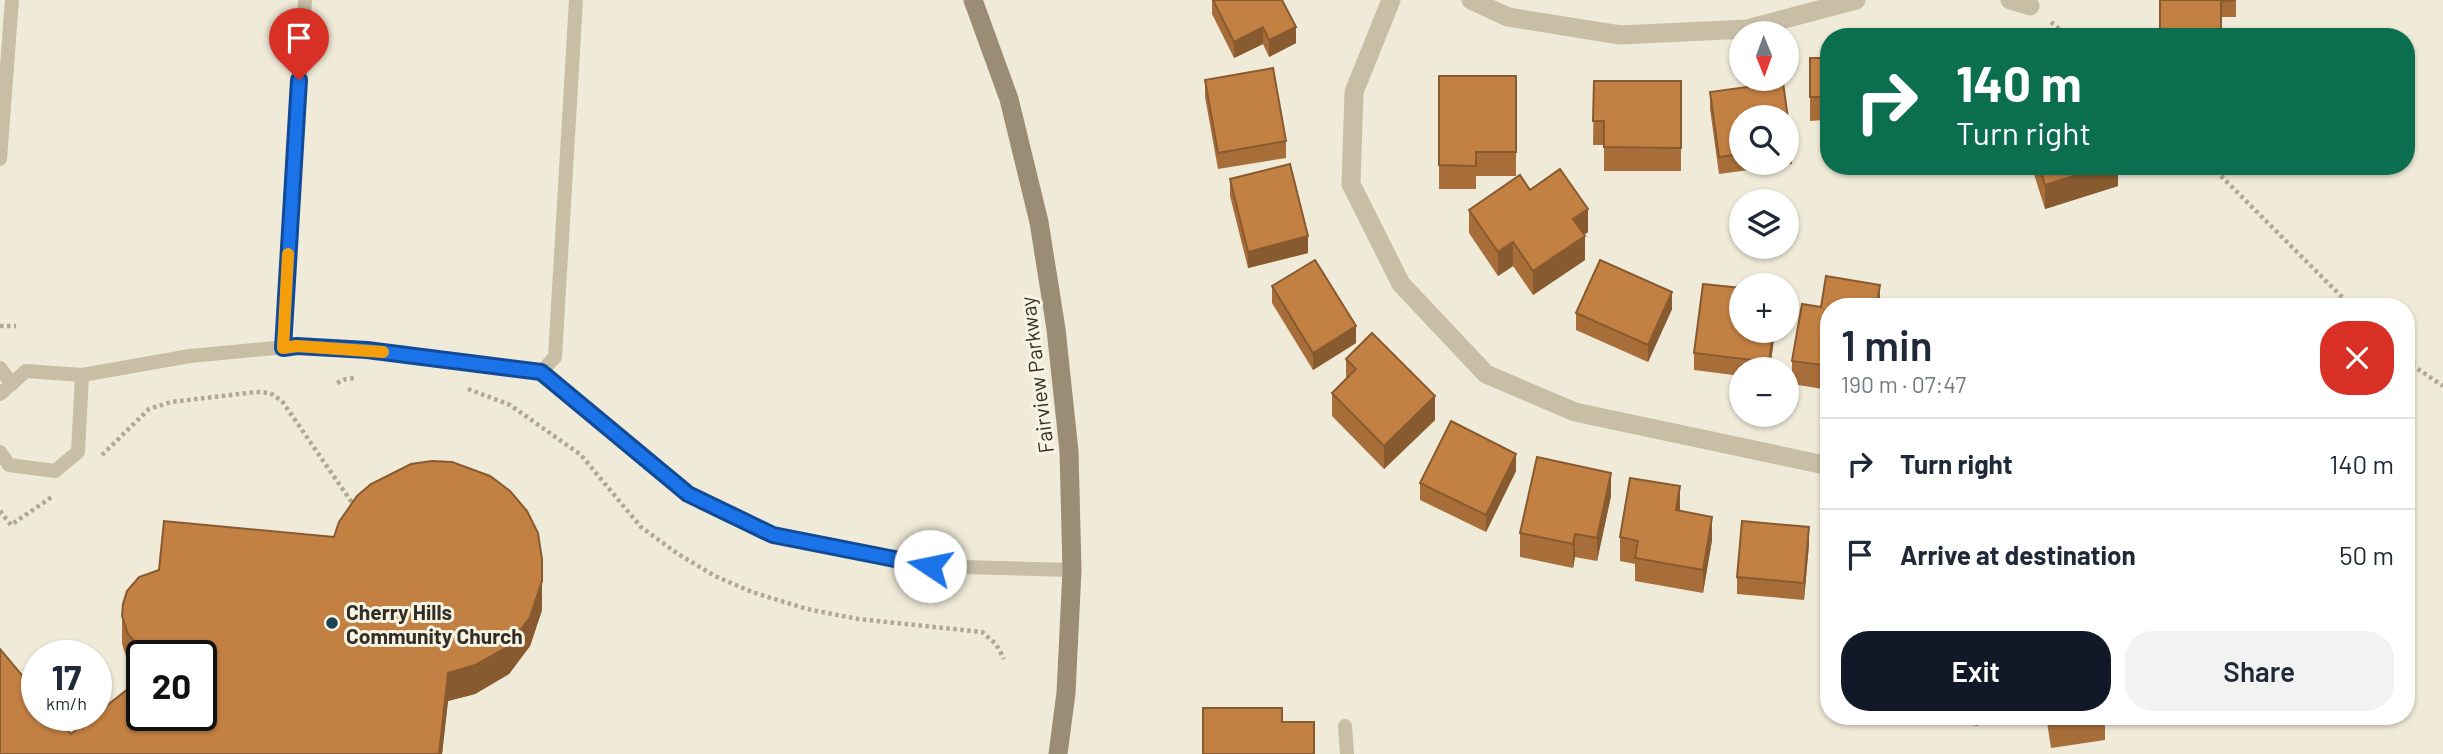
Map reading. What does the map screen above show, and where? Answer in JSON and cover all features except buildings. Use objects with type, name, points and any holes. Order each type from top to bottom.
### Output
[{"type":"main road","name":"Fairview Parkway","points":[[974,0],[1009,99],[1038,222],[1056,329],[1069,451],[1072,570],[1066,693],[1058,754]]},
{"type":"street","points":[[1391,0],[1354,92],[1351,184],[1401,284],[1486,374],[1575,412],[1820,464]]},
{"type":"street","points":[[1471,0],[1508,17],[1620,35],[1747,29],[1856,0]]},
{"type":"street","points":[[2010,0],[2030,6]]},
{"type":"lane","points":[[0,159],[12,0]]},
{"type":"lane","points":[[283,348],[304,0]]},
{"type":"lane","points":[[541,372],[555,357],[576,0]]},
{"type":"lane","points":[[0,394],[26,371],[82,374],[190,356],[297,346],[367,350],[541,372],[688,494],[773,535],[930,566],[1072,570]]},
{"type":"lane","points":[[0,368],[12,384]]},
{"type":"lane","points":[[0,452],[9,465],[55,471],[78,452],[82,374]]},
{"type":"lane","points":[[1345,726],[1347,754]]},
{"type":"path","points":[[2220,175],[2343,298]]},
{"type":"path","points":[[0,326],[16,326]]},
{"type":"path","points":[[2415,367],[2443,386]]},
{"type":"path","points":[[337,383],[360,378]]},
{"type":"path","points":[[459,386],[510,405],[565,443],[581,455],[641,527],[715,576],[752,592],[858,619],[982,632],[996,644],[1004,659]]},
{"type":"path","points":[[97,460],[149,409],[171,402],[256,392],[270,393],[282,401],[357,510],[351,516]]},
{"type":"path","points":[[0,511],[11,525],[60,491]]},
{"type":"slow traffic","points":[[288,254],[283,348],[297,346],[383,352]]},
{"type":"place","name":"Cherry Hills Community Church","points":[[332,623]]},
{"type":"route","points":[[299,80],[283,348],[297,346],[367,350],[541,372],[688,494],[773,535],[930,566]]}]
